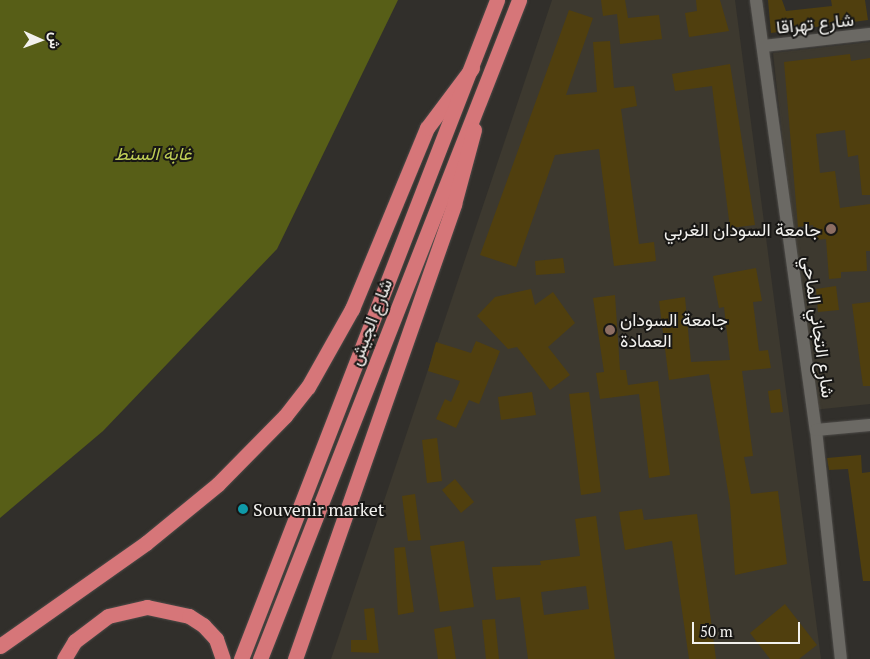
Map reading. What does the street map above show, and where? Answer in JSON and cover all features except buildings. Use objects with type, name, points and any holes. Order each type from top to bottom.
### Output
[{"type":"highway","name":"شارع الجيش","points":[[241,659],[497,0]]},
{"type":"highway","name":"شارع الجيش","points":[[260,659],[440,191],[480,104],[519,0]]},
{"type":"highway","points":[[0,646],[146,543],[218,484],[285,416],[308,387],[352,308],[427,128],[472,68]]},
{"type":"highway","points":[[295,659],[454,204],[480,104]]},
{"type":"highway","points":[[64,659],[75,641],[108,616],[147,607],[176,612],[203,625],[216,639],[223,659]]},
{"type":"street","name":"شارع التجاني الماحي","points":[[756,0],[816,430],[841,659]]},
{"type":"street","name":"شارع تهراقا","points":[[763,46],[870,34]]},
{"type":"street","points":[[816,430],[870,424]]},
{"type":"shaded area","name":"جامعة السودان العمادة","points":[[552,0],[735,0],[821,659],[331,659]]},
{"type":"shaded area","name":"جامعة السودان الغربي","points":[[870,42],[870,404],[813,410],[773,53]]},
{"type":"green space","name":"غابة السنط","points":[[0,0],[398,0],[277,249],[103,431],[0,518]]},
{"type":"place","name":"جامعة السودان الغربي","points":[[831,229]]},
{"type":"place","name":"جامعة السودان العمادة","points":[[610,330]]},
{"type":"place","name":"Souvenir market","points":[[243,509]]}]
